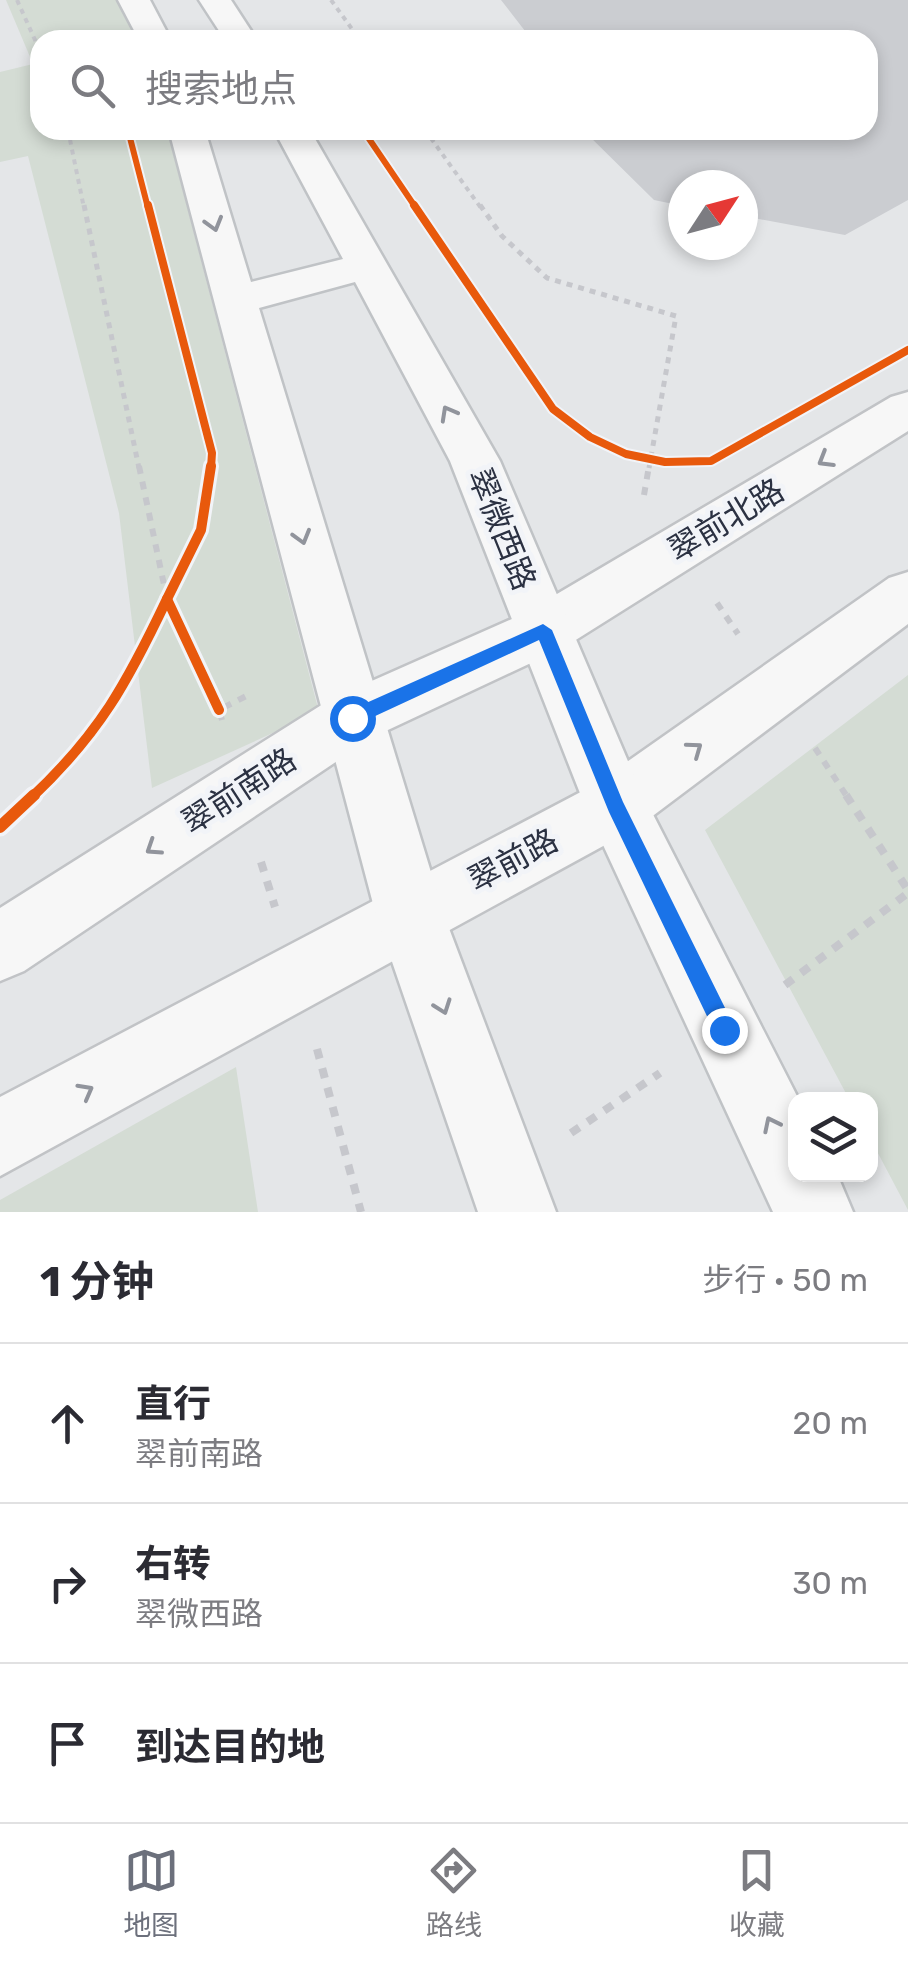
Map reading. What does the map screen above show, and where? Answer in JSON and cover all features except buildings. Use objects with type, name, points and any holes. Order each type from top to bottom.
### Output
[{"type":"main road","points":[[134,0],[150,30]]},
{"type":"main road","points":[[215,0],[235,30]]},
{"type":"main road","points":[[190,140],[410,915],[516,1212]]},
{"type":"main road","name":"翠微西路","points":[[298,140],[475,461],[616,806],[814,1212]]},
{"type":"main road","points":[[236,300],[367,266]]},
{"type":"main road","name":"翠前北路","points":[[543,630],[908,409]]},
{"type":"main road","points":[[616,806],[908,594]]},
{"type":"main road","name":"翠前南路","points":[[0,947],[352,718],[543,630]]},
{"type":"main road","name":"翠前路","points":[[410,915],[616,806]]},
{"type":"main road","points":[[0,1138],[410,915]]},
{"type":"path","points":[[17,0],[31,30]]},
{"type":"path","points":[[331,0],[353,30]]},
{"type":"path","points":[[70,140],[167,599],[175,615]]},
{"type":"path","points":[[432,140],[502,236],[547,278],[676,316],[642,508]]},
{"type":"path","points":[[633,456],[663,462]]},
{"type":"path","points":[[158,617],[175,585]]},
{"type":"path","points":[[212,694],[219,710]]},
{"type":"shaded area","points":[[6,0],[117,0],[131,30],[30,30],[30,57]]},
{"type":"shaded area","points":[[30,65],[30,140],[170,140],[319,712],[152,788],[119,513],[28,156],[0,162],[0,72]]},
{"type":"shaded area","points":[[908,675],[908,1210],[878,1153],[878,1092],[845,1092],[705,830]]},
{"type":"shaded area","points":[[236,1067],[258,1212],[0,1212],[0,1200]]},
{"type":"cycle path","points":[[131,140],[212,453],[209,496],[201,530],[167,599]]},
{"type":"cycle path","points":[[370,140],[553,409],[607,447],[665,462],[711,461],[908,350]]},
{"type":"cycle path","points":[[0,827],[80,752],[124,689],[167,599],[219,710]]},
{"type":"route","points":[[352,718],[543,630],[616,806],[724,1030]]}]
